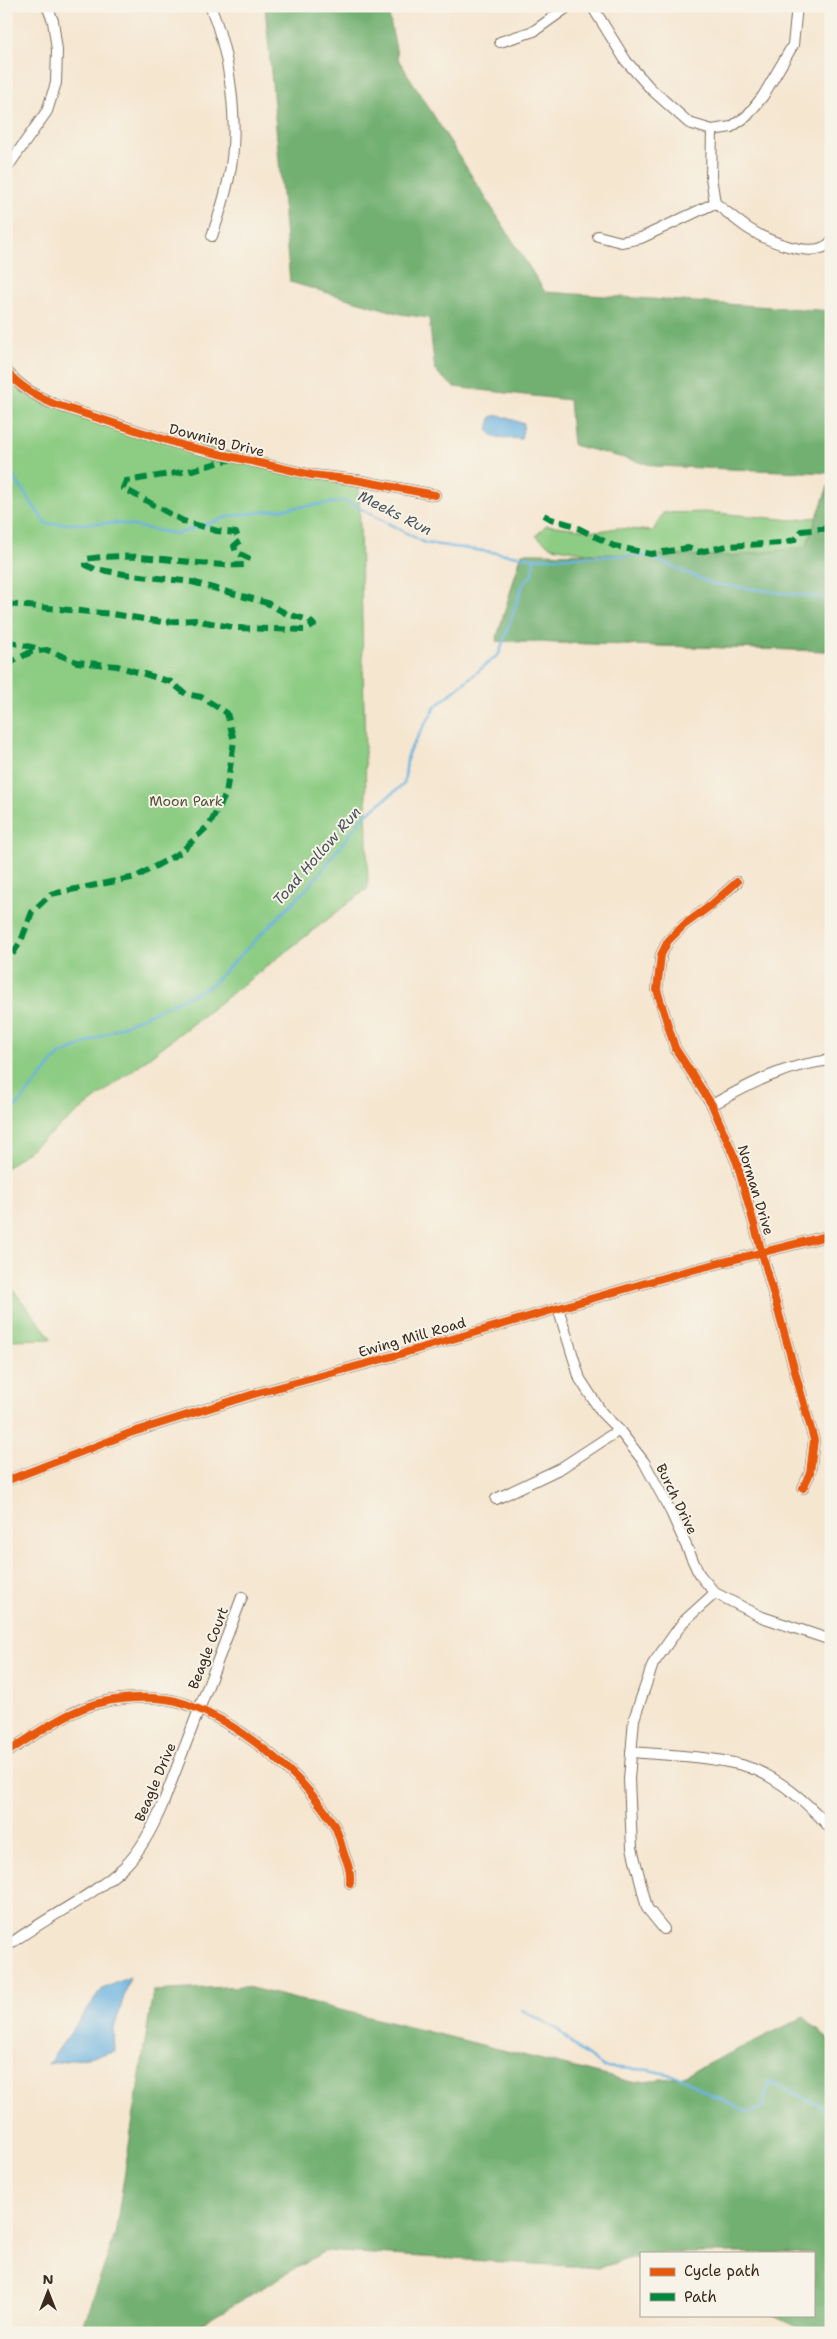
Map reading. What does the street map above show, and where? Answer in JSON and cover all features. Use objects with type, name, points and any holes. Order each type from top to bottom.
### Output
[{"type":"street","points":[[6,168],[47,111],[56,83],[57,50],[53,21],[47,6]]},
{"type":"street","points":[[210,6],[230,75],[233,124],[230,175],[212,236]]},
{"type":"street","points":[[500,42],[534,31],[569,6]]},
{"type":"street","points":[[592,6],[626,60],[652,89],[690,123],[712,130],[731,127],[747,116],[764,96],[793,45],[797,6]]},
{"type":"street","points":[[712,130],[711,178],[714,203],[750,230],[792,248],[811,250],[828,245],[831,242]]},
{"type":"street","points":[[598,236],[620,242],[640,238],[714,203]]},
{"type":"street","name":"Downing Drive","points":[[6,371],[14,381],[34,396],[185,446],[312,475],[356,480],[435,495]]},
{"type":"street","name":"Norman Drive","points":[[737,882],[710,906],[684,925],[668,941],[661,955],[656,990],[675,1048],[712,1105],[737,1163],[814,1440],[810,1473],[803,1488]]},
{"type":"street","points":[[712,1105],[757,1080],[805,1063],[831,1060]]},
{"type":"street","name":"Ewing Mill Road","points":[[6,1480],[130,1433],[254,1394],[376,1361],[680,1273],[831,1235]]},
{"type":"street","name":"Burch Drive","points":[[558,1308],[580,1379],[602,1413],[619,1430],[644,1462],[699,1574],[716,1593],[762,1617],[831,1640]]},
{"type":"street","points":[[496,1499],[561,1468],[619,1430]]},
{"type":"street","points":[[664,1929],[647,1908],[632,1848],[629,1796],[634,1719],[653,1664],[683,1622],[716,1593]]},
{"type":"street","name":"Beagle Court","points":[[200,1709],[242,1597]]},
{"type":"street","points":[[6,1753],[85,1706],[121,1699],[157,1698],[184,1703],[200,1709],[230,1725],[262,1748],[297,1779],[314,1798],[335,1826],[351,1874],[350,1883]]},
{"type":"street","name":"Beagle Drive","points":[[6,1948],[34,1926],[92,1892],[125,1866],[154,1824],[200,1709]]},
{"type":"street","points":[[631,1752],[701,1758],[742,1765],[779,1782],[805,1803],[831,1829]]},
{"type":"green space","points":[[265,6],[387,6],[398,59],[545,292],[831,311],[831,473],[655,466],[573,445],[569,400],[454,387],[435,371],[429,318],[401,314],[290,282]]},
{"type":"green space","name":"Moon Park","points":[[6,363],[43,404],[359,486],[368,888],[6,1168]]},
{"type":"green space","points":[[831,479],[831,651],[496,641],[522,553],[593,554],[552,547],[536,536],[546,525],[599,531],[617,528],[653,531],[663,513],[706,512],[793,520],[817,517]]},
{"type":"green space","points":[[831,479],[831,651],[496,641],[522,553],[733,556],[806,547]]},
{"type":"green space","points":[[6,1281],[52,1339],[6,1340]]},
{"type":"green space","points":[[243,1986],[632,2082],[681,2077],[804,2017],[831,2042],[831,2333],[808,2333],[774,2316],[814,2316],[814,2252],[640,2252],[640,2260],[634,2257],[599,2268],[325,2251],[186,2333],[81,2333],[115,2235],[153,1991]]},
{"type":"water","points":[[499,415],[524,424],[521,439],[495,437],[488,431],[491,417]]},
{"type":"water","points":[[130,1977],[114,2028],[115,2052],[48,2064],[102,1989]]},
{"type":"waterway","name":"Meeks Run","points":[[6,466],[46,524],[117,523],[177,534],[231,516],[346,501],[425,543],[534,558],[646,555],[713,584],[831,599]]},
{"type":"waterway","name":"Toad Hollow Run","points":[[6,1115],[11,1113],[58,1056],[210,986],[311,884],[364,816],[404,784],[408,753],[436,706],[499,654],[523,584],[533,573],[534,559]]},
{"type":"waterway","points":[[522,2010],[557,2029],[578,2049],[604,2067],[649,2070],[681,2077],[711,2095],[750,2113],[763,2107],[770,2082],[822,2106],[831,2117]]},
{"type":"marked path","points":[[6,604],[112,614],[162,622],[195,620],[237,628],[306,630],[314,625],[309,620],[287,614],[267,603],[192,582],[124,574],[95,569],[86,565],[86,559],[126,556],[206,564],[245,565],[248,558],[236,552],[234,546],[240,541],[236,533],[217,531],[183,521],[123,488],[126,481],[189,471],[232,459]]},
{"type":"marked path","points":[[544,515],[572,525],[614,546],[651,554],[688,548],[699,552],[727,546],[782,543],[794,540],[801,531],[831,528]]},
{"type":"marked path","points":[[6,641],[40,649]]},
{"type":"marked path","points":[[6,665],[31,652],[47,650],[77,662],[117,666],[171,682],[186,694],[201,697],[227,713],[234,741],[226,794],[210,824],[181,852],[136,877],[51,894],[32,912],[21,941],[10,958],[6,960]]},
{"type":"cycle path","points":[[6,371],[28,390],[54,404],[185,446],[312,475],[356,480],[435,495]]},
{"type":"cycle path","points":[[737,882],[710,906],[684,925],[668,941],[661,955],[657,990],[675,1048],[712,1105],[737,1163],[814,1440],[810,1473],[803,1488]]},
{"type":"cycle path","points":[[6,1481],[130,1433],[254,1394],[376,1361],[680,1273],[831,1235]]},
{"type":"cycle path","points":[[6,1753],[61,1718],[90,1705],[130,1698],[154,1698],[186,1704],[228,1724],[249,1738],[269,1753],[306,1788],[336,1828],[349,1868],[350,1883]]}]
